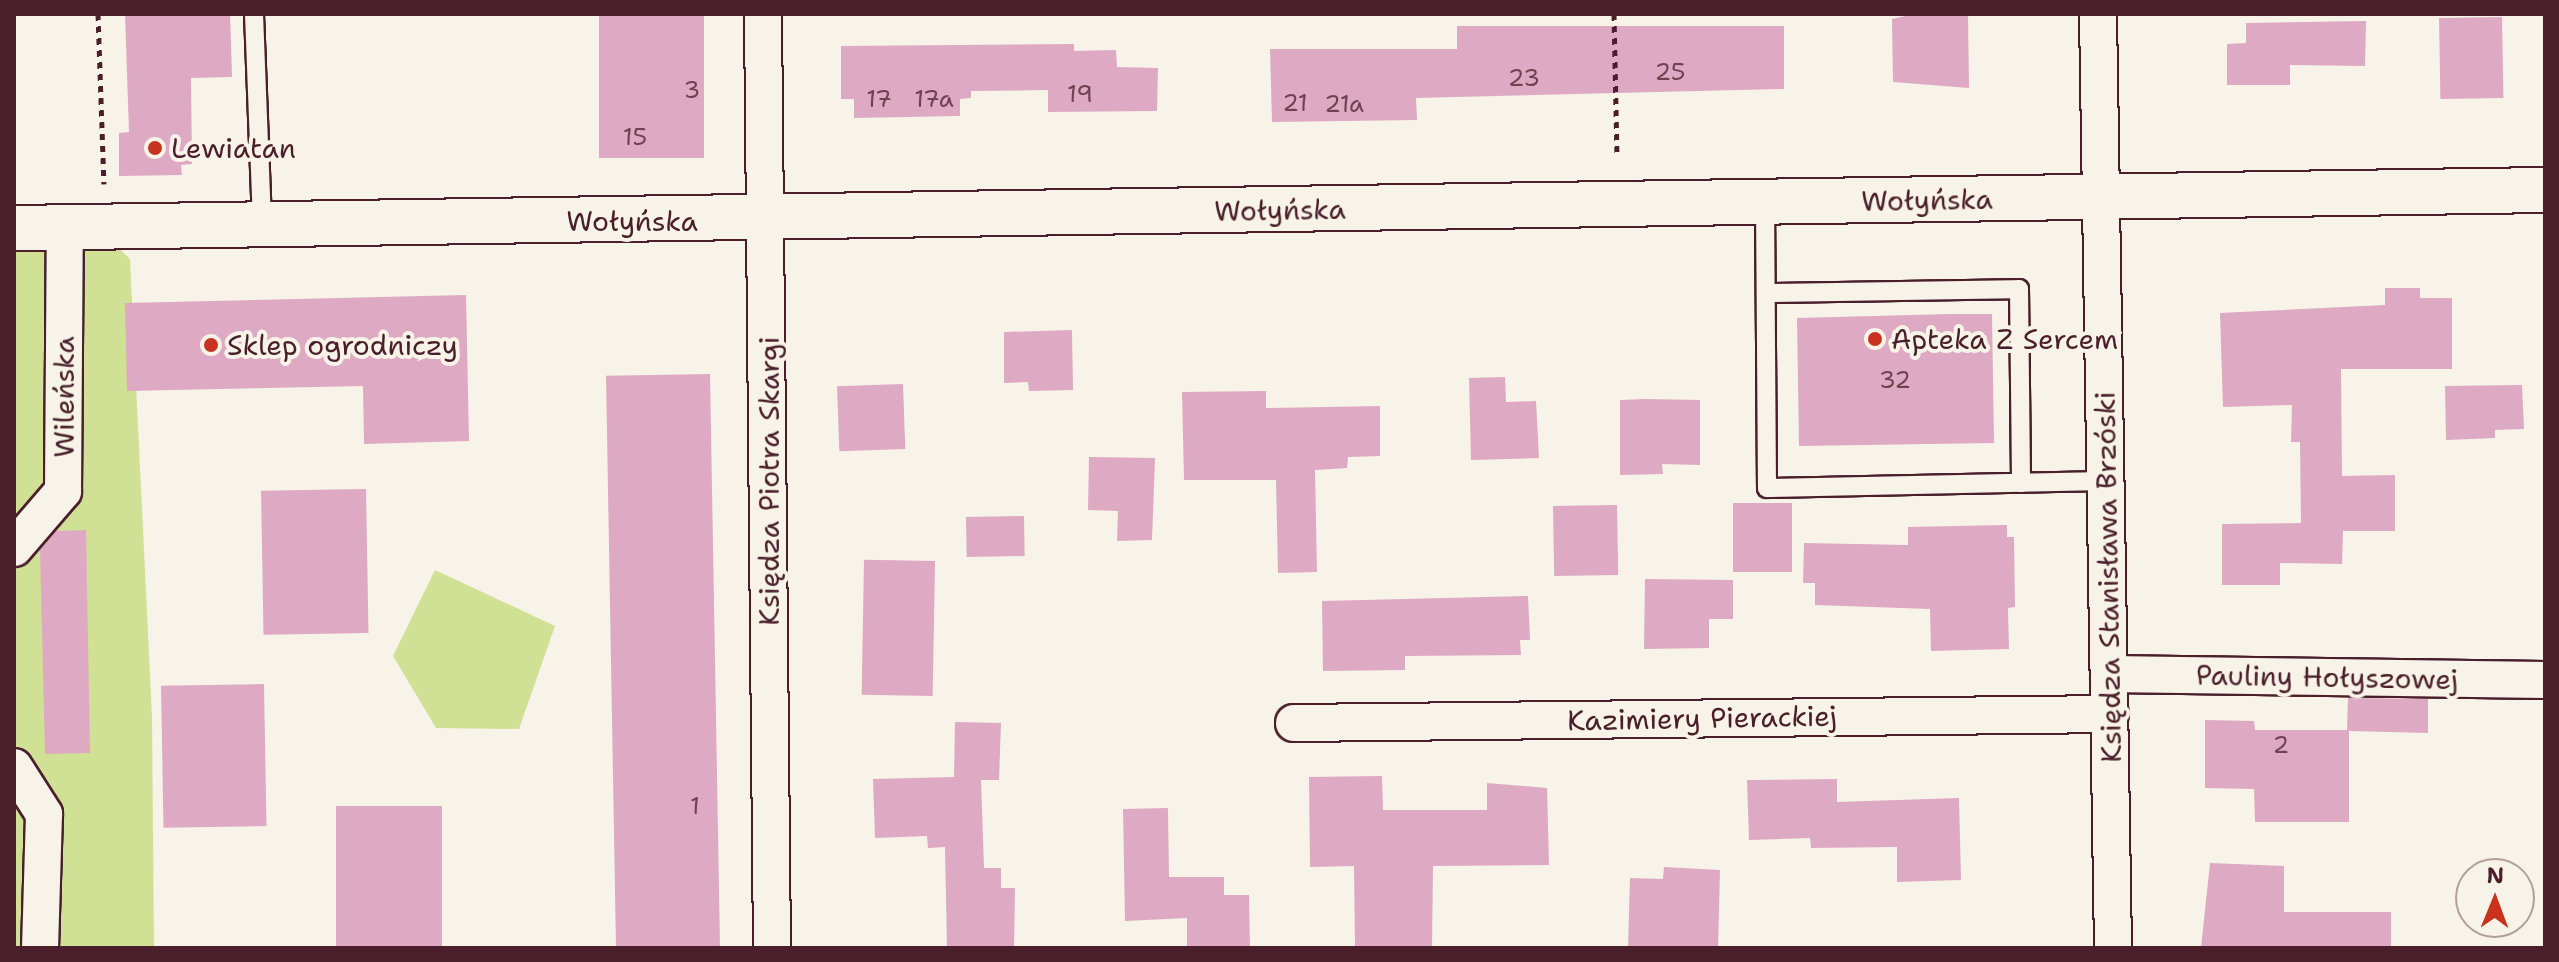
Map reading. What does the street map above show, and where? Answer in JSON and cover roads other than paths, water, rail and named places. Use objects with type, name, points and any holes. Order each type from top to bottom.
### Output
[{"type":"street","name":"Księdza Piotra Skargi","points":[[763,14],[772,948]]},
{"type":"street","name":"Księdza Stanisława Brzóski","points":[[2098,14],[2113,948]]},
{"type":"street","name":"Wołyńska","points":[[14,228],[766,220],[2545,190]]},
{"type":"street","name":"Wileńska","points":[[14,548],[63,491],[65,227]]},
{"type":"street","name":"Pauliny Hołyszowej","points":[[2109,674],[2545,680]]},
{"type":"street","name":"Kazimiery Pierackiej","points":[[1294,723],[2110,714]]},
{"type":"street","points":[[14,767],[44,814],[40,948]]},
{"type":"lane","points":[[254,14],[262,224]]},
{"type":"lane","points":[[1765,201],[1767,488],[2107,481]]},
{"type":"lane","points":[[1766,293],[2019,289],[2021,483]]},
{"type":"place","name":"Lewiatan","points":[[155,148]]},
{"type":"place","name":"Apteka Z Sercem","points":[[1875,339]]},
{"type":"place","name":"Sklep ogrodniczy","points":[[211,345]]}]
